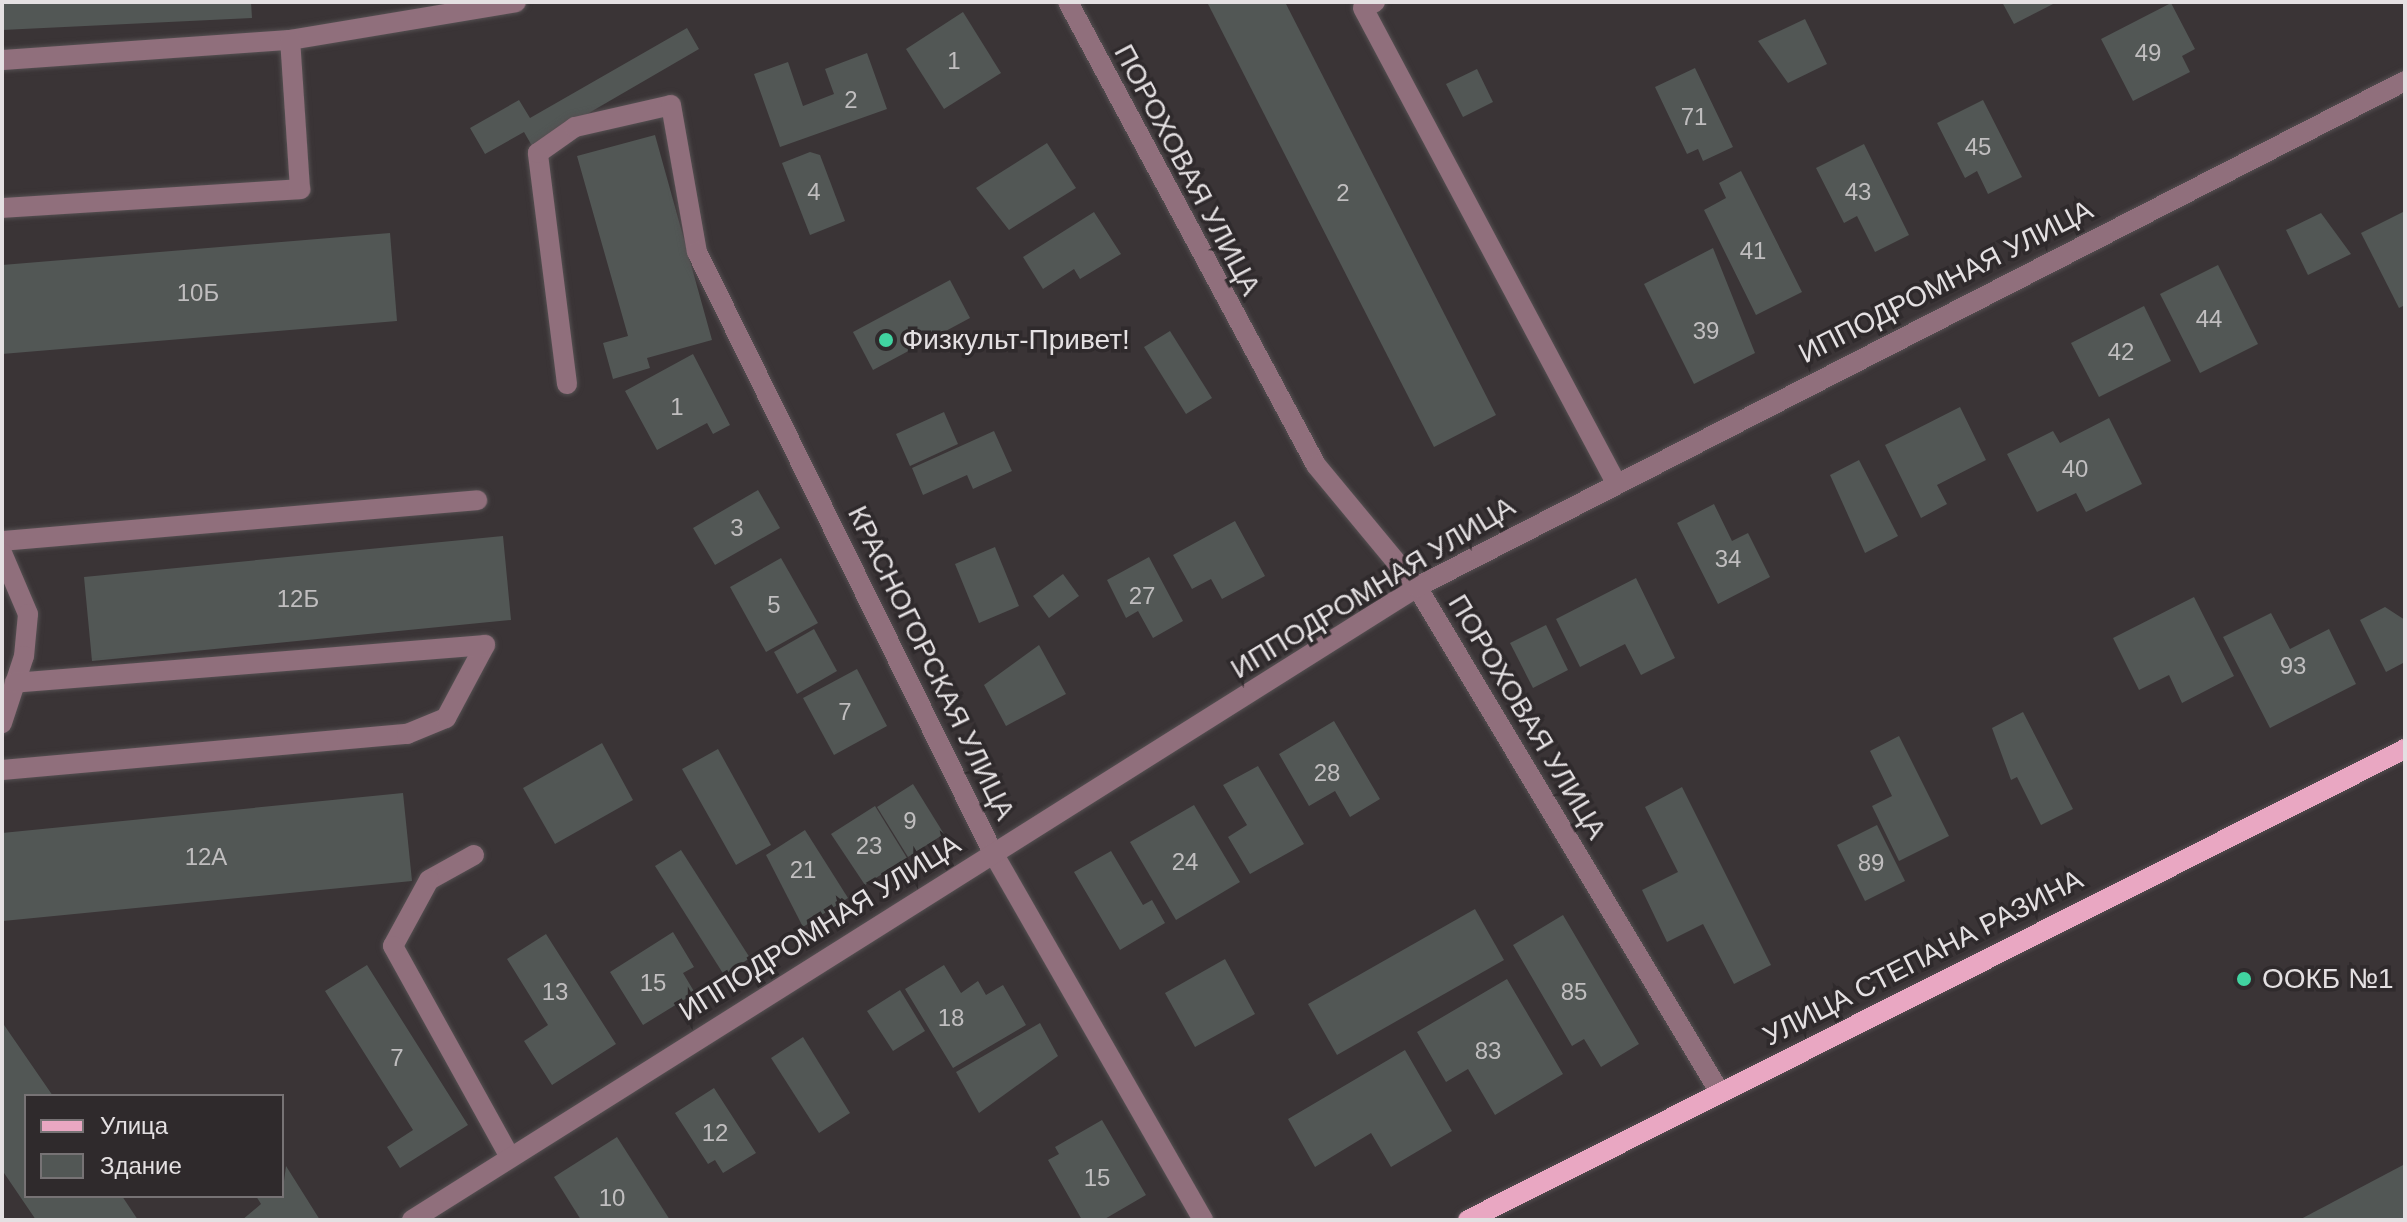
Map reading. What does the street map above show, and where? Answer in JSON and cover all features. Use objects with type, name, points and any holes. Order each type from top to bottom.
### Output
[{"type":"main road","name":"УЛИЦА СТЕПАНА РАЗИНА","points":[[1468,1220],[1719,1091],[2405,749]]},
{"type":"street","points":[[2,60],[290,40],[516,2]]},
{"type":"street","name":"ПОРОХОВАЯ УЛИЦА","points":[[1068,2],[1316,465],[1417,587],[1719,1091]]},
{"type":"street","points":[[1366,4],[1615,481]]},
{"type":"street","points":[[2,208],[300,189],[290,40]]},
{"type":"street","name":"ИППОДРОМНАЯ УЛИЦА","points":[[412,1220],[1417,587],[1615,481],[2405,81]]},
{"type":"street","name":"КРАСНОГОРСКАЯ УЛИЦА","points":[[567,384],[538,153],[575,127],[671,105],[697,252],[993,853],[1203,1220]]},
{"type":"street","points":[[2,541],[477,500]]},
{"type":"street","points":[[2,553],[28,614],[15,683],[2,723]]},
{"type":"street","points":[[2,770],[407,734],[446,718],[485,645],[15,683]]},
{"type":"street","points":[[474,855],[429,880],[393,946],[510,1157]]},
{"type":"building","points":[[2,2],[251,2],[252,18],[2,30]]},
{"type":"building","points":[[1207,2],[1285,2],[1496,415],[1434,447]]},
{"type":"building","points":[[2002,2],[2057,2],[2014,24]]},
{"type":"building","points":[[2171,3],[2195,49],[2182,56],[2190,72],[2133,101],[2101,39]]},
{"type":"building","points":[[963,12],[1001,73],[944,109],[906,49]]},
{"type":"building","points":[[1805,19],[1827,64],[1788,83],[1758,41]]},
{"type":"building","points":[[687,28],[699,49],[532,146],[524,132],[485,154],[470,128],[519,100],[530,118]]},
{"type":"building","points":[[867,53],[887,109],[780,147],[754,74],[788,62],[803,106],[834,94],[825,69]]},
{"type":"building","points":[[1695,68],[1733,147],[1703,161],[1698,149],[1687,154],[1655,87]]},
{"type":"building","points":[[1477,69],[1493,102],[1463,117],[1446,84]]},
{"type":"building","points":[[1983,100],[2022,177],[1988,194],[1977,171],[1965,178],[1937,123]]},
{"type":"building","points":[[655,135],[712,340],[647,358],[650,368],[613,379],[603,343],[628,336],[577,156]]},
{"type":"building","points":[[1047,143],[1076,188],[1009,230],[976,188]]},
{"type":"building","points":[[1864,144],[1909,235],[1875,252],[1857,216],[1844,223],[1816,168]]},
{"type":"building","points":[[810,152],[820,155],[845,221],[810,235],[782,163]]},
{"type":"building","points":[[1741,171],[1802,292],[1756,315],[1704,210],[1726,198],[1719,183]]},
{"type":"building","points":[[2405,211],[2405,305],[2399,308],[2361,233]]},
{"type":"building","points":[[1094,212],[1121,254],[1080,279],[1074,269],[1043,289],[1023,257]]},
{"type":"building","points":[[2321,213],[2351,254],[2308,275],[2286,230]]},
{"type":"building","points":[[390,233],[397,321],[2,354],[2,265]]},
{"type":"building","points":[[1713,248],[1755,353],[1694,384],[1644,284]]},
{"type":"building","points":[[2218,265],[2258,344],[2200,373],[2160,294]]},
{"type":"building","points":[[950,280],[970,318],[873,370],[853,332]]},
{"type":"building","points":[[2144,306],[2171,361],[2099,397],[2071,343]]},
{"type":"building","points":[[1170,331],[1212,398],[1186,414],[1144,347]]},
{"type":"building","points":[[693,354],[730,425],[713,434],[707,423],[657,450],[625,391]]},
{"type":"building","points":[[1960,407],[1986,460],[1937,485],[1947,504],[1921,518],[1885,445]]},
{"type":"building","points":[[944,412],[958,444],[910,466],[896,434]]},
{"type":"building","points":[[2109,418],[2142,484],[2086,512],[2076,493],[2037,512],[2007,454],[2053,431],[2060,443]]},
{"type":"building","points":[[994,431],[1012,471],[973,489],[967,475],[923,495],[912,468]]},
{"type":"building","points":[[1859,460],[1898,536],[1865,553],[1830,475]]},
{"type":"building","points":[[758,490],[780,528],[715,565],[693,528]]},
{"type":"building","points":[[1714,504],[1732,541],[1748,533],[1770,577],[1718,604],[1677,523]]},
{"type":"building","points":[[1235,521],[1265,576],[1222,599],[1211,579],[1192,589],[1173,555]]},
{"type":"building","points":[[503,536],[511,620],[92,661],[84,577]]},
{"type":"building","points":[[995,547],[1019,606],[979,623],[955,564]]},
{"type":"building","points":[[1149,557],[1183,621],[1153,638],[1138,611],[1126,618],[1107,580]]},
{"type":"building","points":[[781,558],[818,623],[766,652],[730,587]]},
{"type":"building","points":[[1063,574],[1079,596],[1049,618],[1033,596]]},
{"type":"building","points":[[1636,578],[1675,658],[1641,675],[1625,644],[1580,667],[1556,619]]},
{"type":"building","points":[[2194,597],[2234,676],[2182,703],[2169,675],[2139,690],[2113,638]]},
{"type":"building","points":[[2385,607],[2405,620],[2405,662],[2386,672],[2360,620]]},
{"type":"building","points":[[2271,613],[2290,649],[2329,629],[2356,684],[2270,728],[2223,637]]},
{"type":"building","points":[[1546,625],[1568,670],[1533,688],[1510,643]]},
{"type":"building","points":[[814,629],[837,671],[797,694],[774,652]]},
{"type":"building","points":[[1039,645],[1066,694],[1006,726],[984,685]]},
{"type":"building","points":[[857,669],[887,726],[834,755],[803,698]]},
{"type":"building","points":[[2023,712],[2073,809],[2041,825],[2017,777],[2011,780],[1992,728]]},
{"type":"building","points":[[1334,721],[1380,799],[1350,817],[1335,791],[1309,806],[1279,754]]},
{"type":"building","points":[[1899,736],[1949,836],[1899,861],[1872,806],[1892,796],[1870,751]]},
{"type":"building","points":[[602,743],[633,800],[555,844],[523,788]]},
{"type":"building","points":[[718,749],[771,845],[736,865],[682,769]]},
{"type":"building","points":[[1258,766],[1304,844],[1250,874],[1228,837],[1247,825],[1223,785]]},
{"type":"building","points":[[913,784],[944,834],[908,857],[877,807]]},
{"type":"building","points":[[1682,787],[1771,965],[1734,984],[1703,924],[1667,942],[1642,890],[1678,872],[1645,807]]},
{"type":"building","points":[[403,793],[412,881],[3,921],[2,833]]},
{"type":"building","points":[[1194,805],[1240,882],[1176,920],[1130,842]]},
{"type":"building","points":[[875,806],[907,858],[865,885],[831,834]]},
{"type":"building","points":[[1877,825],[1905,881],[1865,901],[1837,845]]},
{"type":"building","points":[[805,830],[848,898],[803,927],[766,855]]},
{"type":"building","points":[[681,850],[750,958],[724,975],[655,866]]},
{"type":"building","points":[[1111,851],[1143,905],[1152,900],[1165,923],[1120,950],[1074,872]]},
{"type":"building","points":[[1475,909],[1504,960],[1337,1055],[1308,1004]]},
{"type":"building","points":[[1563,915],[1639,1044],[1601,1067],[1584,1039],[1572,1046],[1513,945]]},
{"type":"building","points":[[673,932],[694,967],[683,973],[695,993],[643,1025],[610,972]]},
{"type":"building","points":[[546,934],[616,1044],[552,1085],[524,1041],[548,1025],[507,959]]},
{"type":"building","points":[[1225,959],[1255,1014],[1195,1047],[1165,993]]},
{"type":"building","points":[[367,965],[468,1125],[400,1168],[387,1147],[413,1130],[325,991]]},
{"type":"building","points":[[944,965],[961,993],[978,981],[986,995],[1003,985],[1026,1025],[953,1068],[905,989]]},
{"type":"building","points":[[1507,979],[1563,1074],[1495,1115],[1468,1069],[1446,1082],[1417,1032]]},
{"type":"building","points":[[900,990],[925,1031],[893,1051],[867,1011]]},
{"type":"building","points":[[2,1022],[52,1094],[24,1094],[24,1198],[123,1198],[138,1220],[36,1220],[2,1170]]},
{"type":"building","points":[[1040,1023],[1058,1056],[979,1113],[956,1072]]},
{"type":"building","points":[[803,1037],[850,1113],[819,1133],[771,1058]]},
{"type":"building","points":[[1405,1050],[1452,1131],[1391,1167],[1371,1133],[1315,1167],[1288,1119]]},
{"type":"building","points":[[714,1088],[756,1153],[723,1173],[715,1160],[708,1164],[675,1113]]},
{"type":"building","points":[[1102,1120],[1146,1195],[1103,1220],[1082,1220],[1048,1160],[1059,1154],[1055,1147]]},
{"type":"building","points":[[617,1137],[670,1220],[581,1220],[554,1177]]},
{"type":"building","points":[[2405,1164],[2405,1220],[2299,1220]]},
{"type":"building","points":[[286,1166],[320,1220],[242,1220],[261,1204],[257,1198],[284,1198]]},
{"type":"place","name":"Физкульт-Привет!","points":[[886,340]]},
{"type":"place","name":"ООКБ №1","points":[[2244,979]]}]
